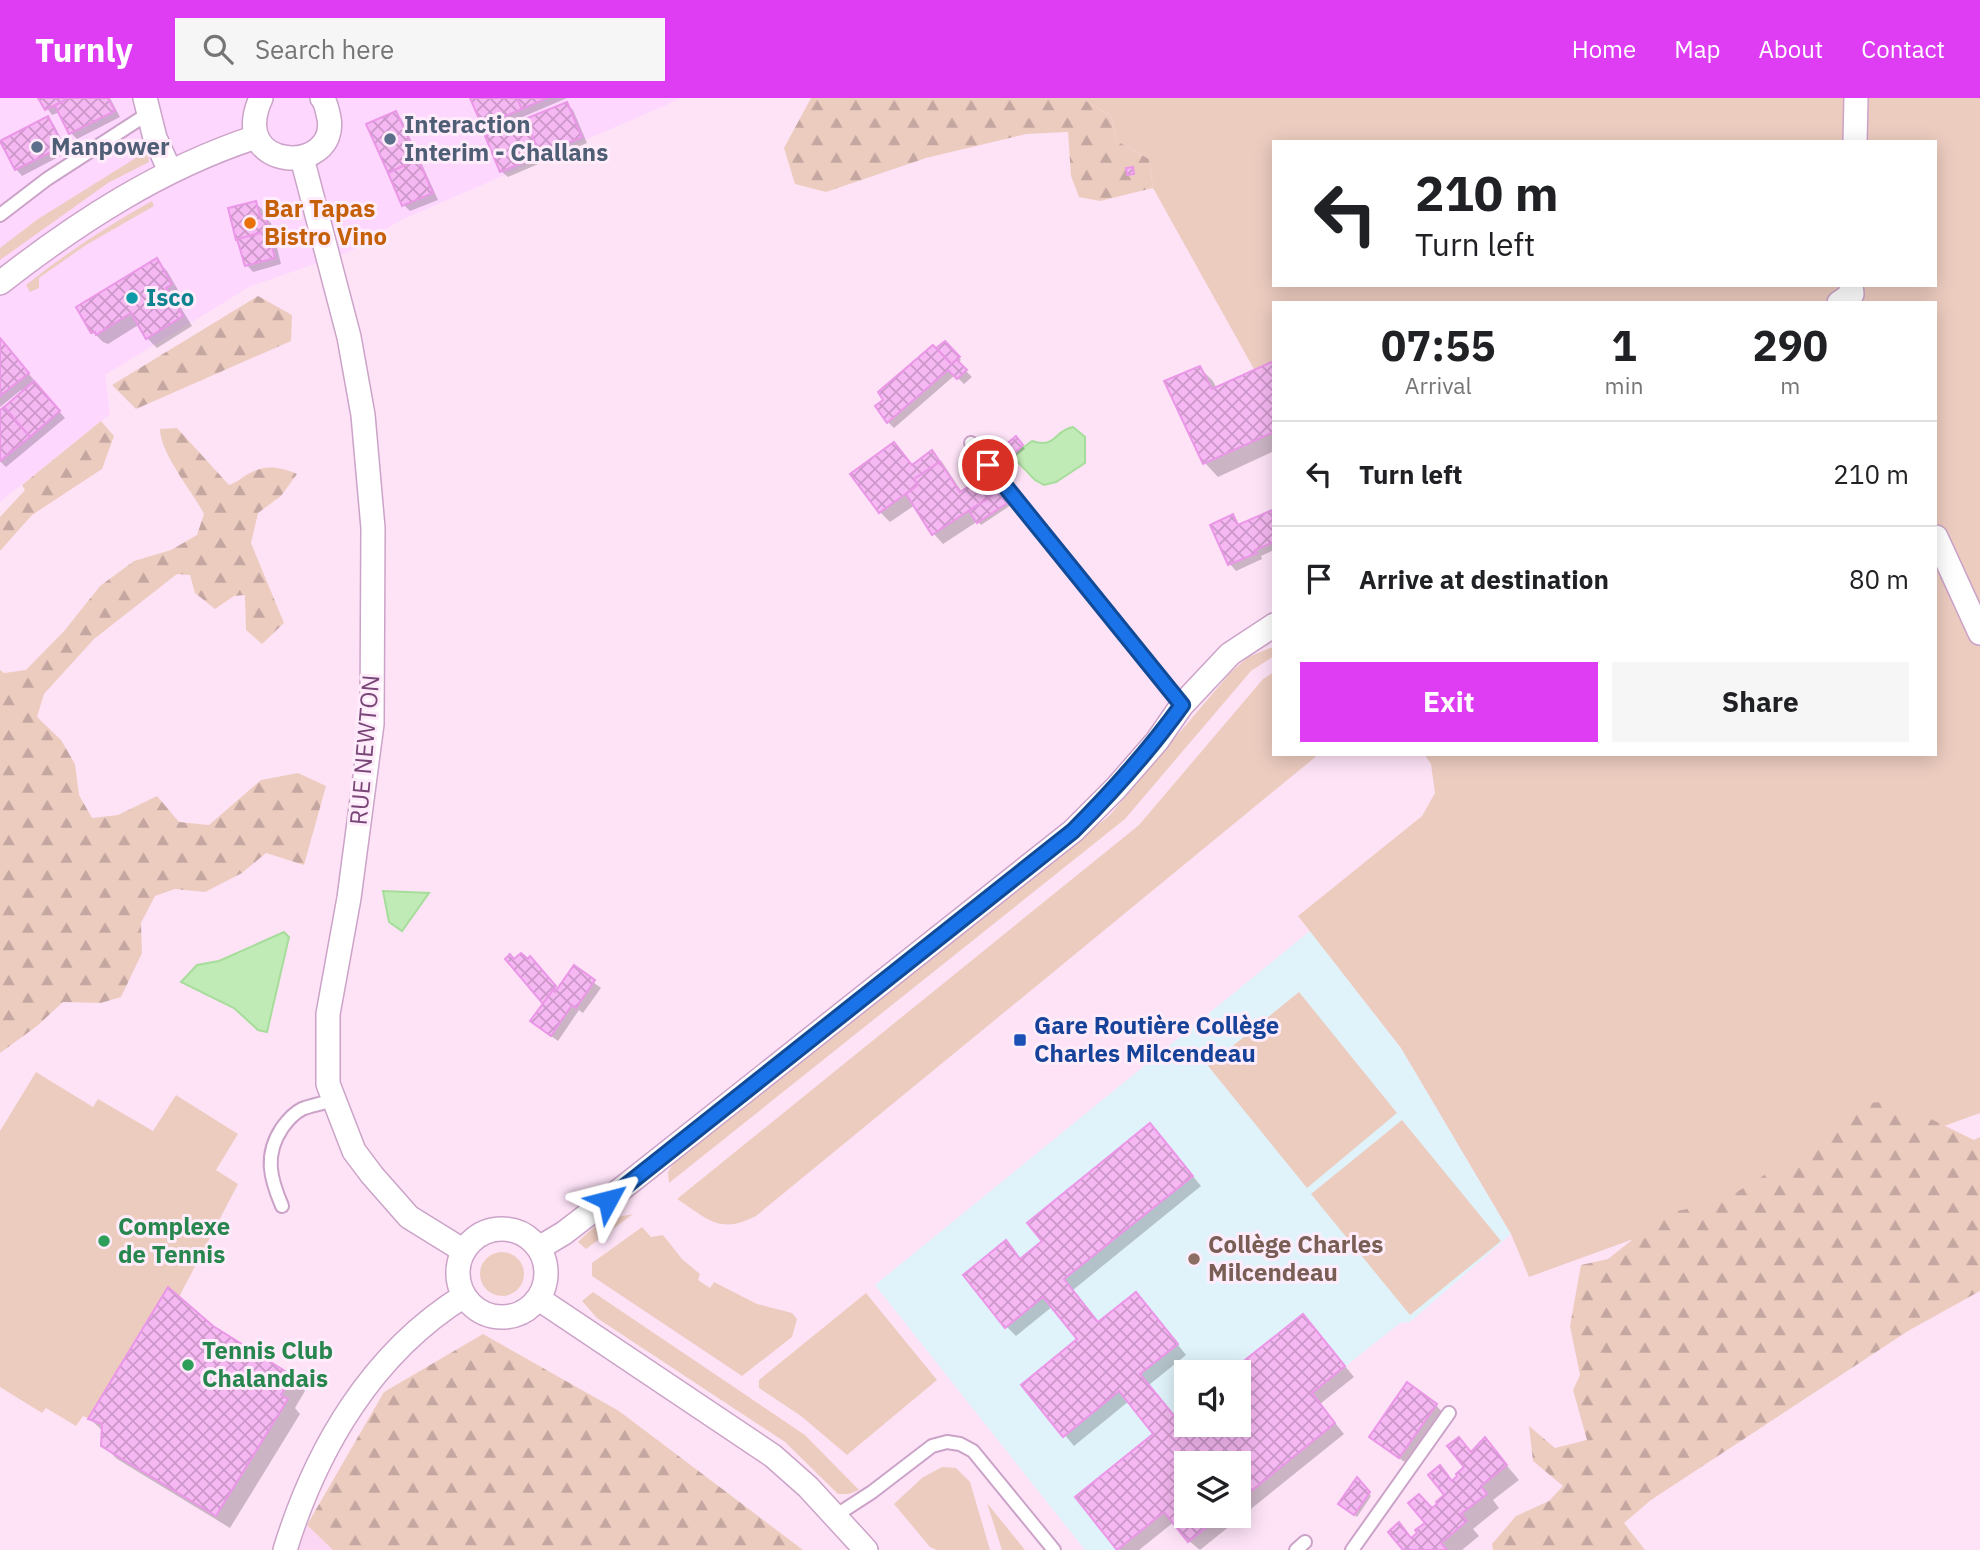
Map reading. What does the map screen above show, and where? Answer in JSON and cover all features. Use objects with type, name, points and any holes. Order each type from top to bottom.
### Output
[{"type":"street","points":[[261,98],[253,115],[256,136],[267,151],[284,159],[302,158],[320,147],[330,127],[328,100]]},
{"type":"street","points":[[1855,140],[1856,98]]},
{"type":"street","points":[[147,106],[155,138],[170,171]]},
{"type":"street","points":[[0,283],[94,215],[170,171],[256,136]]},
{"type":"street","name":"RUE NEWTON","points":[[302,158],[349,337],[363,415],[373,528],[372,724],[349,898],[328,1014],[328,1084],[354,1151],[372,1175],[409,1217],[464,1251]]},
{"type":"street","points":[[1937,539],[1980,633]]},
{"type":"street","points":[[539,1248],[564,1233],[629,1183],[1073,831],[1157,741],[1182,705],[1230,654],[1272,626]]},
{"type":"street","points":[[509,1229],[526,1235],[539,1248],[546,1264],[546,1282],[539,1298],[526,1311],[510,1317],[492,1316],[476,1309],[464,1296],[458,1281],[458,1266],[464,1251],[475,1237],[491,1230],[509,1229]]},
{"type":"street","points":[[285,1550],[312,1474],[363,1389],[405,1344],[441,1312],[464,1296]]},
{"type":"street","points":[[539,1298],[773,1456],[866,1550]]},
{"type":"lane","points":[[0,215],[147,106]]},
{"type":"lane","points":[[971,443],[1182,705]]},
{"type":"lane","points":[[282,1206],[269,1169],[271,1150],[276,1137],[287,1121],[302,1109],[319,1106],[334,1099]]},
{"type":"lane","points":[[1352,1550],[1449,1413]]},
{"type":"lane","points":[[835,1516],[872,1492],[932,1446],[947,1442],[960,1444],[973,1451],[1054,1550]]},
{"type":"shaded area","points":[[0,98],[682,98],[401,220],[347,253],[251,286],[105,375],[110,414],[0,502]]},
{"type":"shaded area","points":[[1073,427],[1085,437],[1085,463],[1056,482],[1044,485],[1035,480],[1012,456],[1032,441],[1046,443]]},
{"type":"shaded area","points":[[383,891],[429,893],[402,931],[389,922]]},
{"type":"shaded area","name":"Collège Charles Milcendeau","points":[[1310,931],[1401,1048],[1511,1234],[1410,1322],[1400,1323],[1312,1393],[1335,1423],[1251,1491],[1251,1451],[1174,1451],[1174,1524],[1164,1512],[1117,1550],[1085,1550],[875,1285]]},
{"type":"shaded area","points":[[284,932],[289,937],[267,1032],[258,1030],[234,1008],[181,982],[197,965],[219,961]]},
{"type":"shaded area","points":[[307,1525],[333,1550],[299,1550]]},
{"type":"shaded area","name":"Collège Charles Milcendeau","points":[[1177,1528],[1206,1528],[1188,1542]]},
{"type":"green space","points":[[811,98],[1081,98],[1111,116],[1117,141],[1149,159],[1153,188],[1100,201],[1079,197],[1071,176],[1068,132],[1026,134],[926,158],[826,192],[795,184],[784,148]]},
{"type":"green space","points":[[1081,98],[1980,98],[1980,1113],[1529,1277],[1511,1234],[1401,1048],[1298,916],[1422,816],[1435,793],[1431,764],[1425,756],[1937,756],[1937,301],[1272,301],[1272,401],[1153,188],[1149,159],[1117,141],[1111,116]]},
{"type":"green space","points":[[147,148],[149,162],[108,183],[0,260],[0,248],[38,219],[139,156]]},
{"type":"green space","points":[[152,201],[154,206],[86,245],[39,278],[39,288],[30,292],[26,285],[56,262]]},
{"type":"green space","points":[[258,296],[292,315],[291,341],[136,409],[112,385]]},
{"type":"green space","points":[[101,421],[114,436],[102,469],[32,515],[0,551],[0,517],[25,490],[22,485]]},
{"type":"green space","points":[[177,428],[229,485],[248,474],[267,468],[279,468],[297,474],[281,496],[258,513],[251,543],[284,623],[262,644],[246,630],[245,595],[234,596],[215,609],[195,593],[190,575],[177,574],[94,639],[44,694],[37,717],[61,740],[75,764],[79,795],[92,818],[118,815],[157,796],[179,822],[209,825],[261,780],[298,773],[326,786],[304,865],[266,853],[242,873],[205,892],[175,889],[155,896],[141,923],[142,953],[121,997],[101,1003],[63,1002],[37,1026],[0,1053],[0,670],[4,673],[26,670],[65,630],[100,586],[134,561],[171,550],[197,535],[204,514],[161,439],[160,429]]},
{"type":"green space","points":[[1272,648],[1272,657],[1251,671],[1125,819],[669,1183],[668,1172],[675,1161],[1109,816],[1230,673],[1248,657]]},
{"type":"green space","points":[[1272,673],[1272,756],[1317,756],[756,1216],[743,1222],[723,1224],[706,1218],[677,1199],[1139,825],[1263,679]]},
{"type":"green space","points":[[1299,992],[1397,1113],[1307,1188],[1208,1066]]},
{"type":"green space","name":"Complexe de Tennis","points":[[36,1072],[93,1107],[98,1099],[153,1131],[176,1095],[238,1134],[216,1170],[238,1184],[179,1297],[213,1326],[293,1376],[281,1395],[288,1399],[216,1516],[101,1446],[102,1424],[83,1416],[76,1426],[46,1408],[42,1413],[0,1387],[0,1131]]},
{"type":"green space","points":[[1894,1101],[1974,1140],[1980,1137],[1980,1291],[1908,1331],[1651,1500],[1624,1523],[1645,1550],[1493,1550],[1492,1544],[1516,1516],[1549,1501],[1563,1486],[1533,1461],[1529,1426],[1555,1448],[1587,1440],[1573,1390],[1580,1375],[1570,1326],[1581,1265],[1608,1259],[1666,1213],[1719,1203],[1789,1160],[1853,1104]]},
{"type":"green space","points":[[1402,1120],[1501,1241],[1410,1315],[1311,1194]]},
{"type":"green space","points":[[633,1214],[586,1249],[578,1242],[602,1222]]},
{"type":"green space","points":[[642,1227],[651,1237],[663,1235],[682,1259],[700,1274],[698,1280],[710,1288],[714,1282],[757,1304],[792,1313],[797,1319],[792,1337],[742,1376],[592,1276],[592,1263]]},
{"type":"green space","points":[[502,1252],[511,1253],[518,1258],[523,1265],[523,1283],[518,1290],[511,1295],[502,1296],[493,1295],[486,1290],[481,1283],[480,1274],[481,1265],[486,1258],[493,1253]]},
{"type":"green space","points":[[593,1292],[805,1435],[859,1490],[838,1494],[785,1442],[597,1318],[582,1301]]},
{"type":"green space","points":[[866,1293],[937,1380],[847,1455],[801,1416],[759,1388],[759,1380]]},
{"type":"green space","points":[[483,1334],[619,1411],[803,1550],[333,1550],[307,1525],[384,1392]]},
{"type":"green space","points":[[942,1467],[956,1468],[970,1482],[990,1550],[937,1550],[930,1547],[894,1504],[922,1478]]},
{"type":"green space","points":[[987,1503],[1025,1550],[1002,1550]]},
{"type":"building","points":[[38,98],[69,98],[45,110]]},
{"type":"building","points":[[69,98],[108,98],[115,111],[69,134],[55,106]]},
{"type":"building","points":[[470,98],[517,98],[522,109],[482,126]]},
{"type":"building","points":[[517,98],[547,98],[522,109]]},
{"type":"building","points":[[567,102],[582,137],[540,155],[525,119]]},
{"type":"building","points":[[396,111],[418,159],[388,173],[366,124]]},
{"type":"building","points":[[48,116],[63,146],[15,170],[0,141]]},
{"type":"building","points":[[525,119],[540,155],[500,172],[485,136]]},
{"type":"building","points":[[418,159],[433,193],[402,206],[388,173]]},
{"type":"building","points":[[1133,167],[1134,174],[1127,175],[1126,168]]},
{"type":"building","name":"Bar Tapas Bistro Vino","points":[[256,201],[260,216],[265,215],[269,230],[236,240],[228,208]]},
{"type":"building","points":[[268,231],[275,258],[245,266],[237,239]]},
{"type":"building","name":"Isco","points":[[157,258],[172,284],[166,288],[183,316],[146,339],[131,313],[96,335],[95,332],[91,333],[76,307]]},
{"type":"building","points":[[0,338],[29,373],[0,396]]},
{"type":"building","points":[[945,341],[960,357],[951,364],[936,348]]},
{"type":"building","points":[[933,345],[951,364],[957,360],[967,370],[957,379],[948,370],[887,423],[875,406],[883,400],[878,392]]},
{"type":"building","points":[[1272,362],[1272,433],[1203,464],[1164,381],[1200,366],[1212,389]]},
{"type":"building","points":[[34,381],[60,411],[30,437],[4,407]]},
{"type":"building","points":[[4,407],[30,437],[0,461],[0,410]]},
{"type":"building","points":[[1016,436],[1023,445],[1011,457],[1003,447]]},
{"type":"building","points":[[894,442],[912,465],[932,450],[940,462],[914,479],[918,485],[879,513],[850,474]]},
{"type":"building","points":[[940,462],[960,492],[989,472],[1003,488],[932,535],[906,494],[918,485],[914,479]]},
{"type":"building","points":[[1003,488],[1012,500],[977,523],[969,511]]},
{"type":"building","points":[[1272,510],[1272,543],[1255,550],[1257,553],[1228,565],[1210,525],[1233,514],[1238,525]]},
{"type":"building","points":[[521,953],[528,959],[530,956],[556,986],[543,1004],[505,959],[510,954],[514,959]]},
{"type":"building","points":[[574,965],[595,980],[576,1008],[572,1005],[551,1036],[530,1021]]},
{"type":"building","points":[[1150,1123],[1193,1176],[1064,1279],[1098,1322],[1136,1292],[1178,1344],[1140,1374],[1174,1416],[1174,1437],[1251,1437],[1251,1360],[1245,1360],[1303,1314],[1345,1366],[1312,1393],[1335,1423],[1251,1491],[1251,1451],[1174,1451],[1174,1524],[1164,1512],[1117,1550],[1075,1497],[1153,1434],[1119,1391],[1063,1437],[1021,1385],[1077,1339],[1043,1297],[1005,1328],[963,1275],[1006,1240],[1020,1259],[1042,1241],[1027,1223]]},
{"type":"building","points":[[168,1287],[213,1326],[293,1376],[281,1395],[288,1399],[216,1516],[101,1446],[102,1424],[88,1419]]},
{"type":"building","points":[[1407,1382],[1437,1404],[1399,1458],[1369,1437]]},
{"type":"building","points":[[1459,1437],[1471,1452],[1485,1437],[1507,1465],[1481,1486],[1487,1494],[1461,1514],[1467,1521],[1441,1543],[1447,1550],[1403,1550],[1388,1532],[1399,1522],[1411,1538],[1417,1533],[1415,1530],[1425,1523],[1408,1503],[1419,1494],[1432,1508],[1444,1495],[1428,1475],[1440,1465],[1452,1481],[1457,1476],[1464,1467],[1447,1446]]},
{"type":"building","points":[[1357,1477],[1370,1492],[1354,1515],[1338,1504]]},
{"type":"building","points":[[1177,1528],[1206,1528],[1188,1542]]},
{"type":"place","name":"Interaction Interim - Challans","points":[[390,139]]},
{"type":"place","name":"Manpower","points":[[37,147]]},
{"type":"place","name":"Bar Tapas Bistro Vino","points":[[250,223]]},
{"type":"place","name":"Isco","points":[[132,298]]},
{"type":"place","name":"Gare Routière Collège Charles Milcendeau","points":[[1020,1040]]},
{"type":"place","name":"Complexe de Tennis","points":[[104,1241]]},
{"type":"place","name":"Collège Charles Milcendeau","points":[[1194,1259]]},
{"type":"place","name":"Tennis Club Chalandais","points":[[188,1365]]},
{"type":"route","points":[[608,1200],[1073,831],[1157,741],[1182,705],[988,465]]}]
